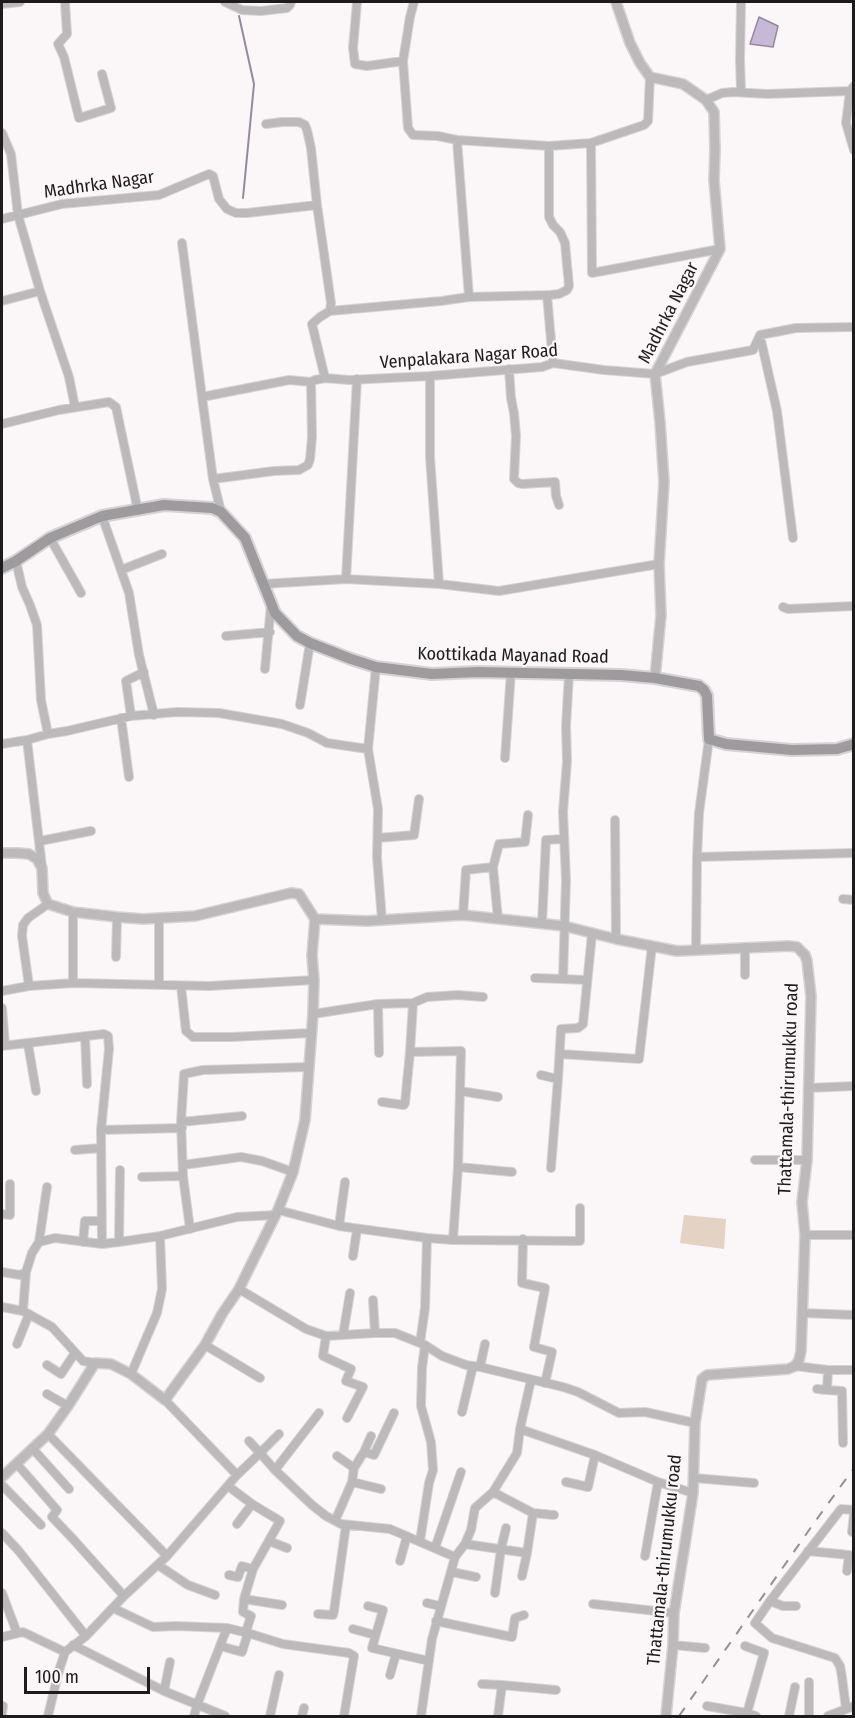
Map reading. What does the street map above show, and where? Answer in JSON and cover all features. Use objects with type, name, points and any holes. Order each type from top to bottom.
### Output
[{"type":"main road","points":[[2,568],[50,538],[102,516],[164,505],[189,505],[212,508],[221,512]]},
{"type":"main road","name":"Koottikada Mayanad Road","points":[[221,512],[244,538],[275,613],[297,636],[310,643],[376,667],[432,674],[511,672],[635,676],[699,686],[707,696],[709,738]]},
{"type":"main road","points":[[709,738],[726,744],[792,750],[837,749],[854,744]]},
{"type":"street","points":[[2,4],[20,2]]},
{"type":"street","points":[[65,2],[67,34],[58,44],[64,57],[79,118],[111,108],[102,74]]},
{"type":"street","points":[[225,2],[242,10],[261,11],[287,8],[291,2]]},
{"type":"street","points":[[357,2],[353,48],[355,64],[367,66],[403,61]]},
{"type":"street","points":[[414,2],[403,61],[410,133],[416,136],[438,136],[457,140],[549,146],[591,143],[644,125],[648,121],[650,77],[630,43],[616,2]]},
{"type":"street","points":[[741,2],[741,93]]},
{"type":"street","points":[[650,77],[683,84],[706,100],[722,93],[767,94],[852,89],[846,123],[854,150]]},
{"type":"street","name":"Madhrka Nagar","points":[[655,678],[661,615],[658,564],[664,482],[655,374],[720,249],[714,180],[714,112],[706,100]]},
{"type":"street","points":[[266,124],[299,122],[306,127],[311,148],[331,303],[330,311]]},
{"type":"street","points":[[2,133],[11,154],[18,215],[40,291],[69,377],[75,407]]},
{"type":"street","points":[[457,140],[469,297]]},
{"type":"street","points":[[591,143],[592,273],[720,249]]},
{"type":"street","points":[[202,397],[289,380],[310,382],[326,378],[312,324],[330,311],[469,297],[547,295],[567,290],[569,286],[566,243],[549,218],[549,146]]},
{"type":"street","name":"Madhrka Nagar","points":[[2,219],[62,204],[159,195],[209,174],[213,176],[219,199],[227,209],[236,213],[317,205]]},
{"type":"street","points":[[182,243],[213,478],[221,512]]},
{"type":"street","points":[[2,301],[40,291]]},
{"type":"street","points":[[547,295],[553,363]]},
{"type":"street","name":"Venpalakara Nagar Road","points":[[326,378],[430,376],[542,367],[553,363],[655,374],[687,362],[753,350],[760,335],[796,328],[854,327]]},
{"type":"street","points":[[760,335],[777,411],[793,538]]},
{"type":"street","points":[[509,369],[516,436],[514,479],[522,484],[555,482],[559,505]]},
{"type":"street","points":[[430,376],[430,457],[439,584]]},
{"type":"street","points":[[346,579],[357,379]]},
{"type":"street","points":[[213,478],[299,470],[308,465],[312,437],[310,382]]},
{"type":"street","points":[[2,424],[75,407],[109,402],[116,407],[138,511]]},
{"type":"street","points":[[102,516],[129,593],[139,655],[154,715]]},
{"type":"street","points":[[50,538],[81,594]]},
{"type":"street","points":[[121,570],[162,554]]},
{"type":"street","points":[[16,561],[22,587],[37,625],[42,700],[48,734]]},
{"type":"street","points":[[263,584],[346,579],[439,584],[499,591],[658,564]]},
{"type":"street","points":[[265,669],[271,604]]},
{"type":"street","points":[[783,607],[788,609],[854,606]]},
{"type":"street","points":[[226,636],[270,632]]},
{"type":"street","points":[[300,705],[310,643]]},
{"type":"street","points":[[376,667],[368,749],[378,809],[377,857],[382,920]]},
{"type":"street","points":[[131,716],[126,681],[144,672]]},
{"type":"street","points":[[505,758],[511,672]]},
{"type":"street","points":[[563,979],[566,880],[563,839],[569,674]]},
{"type":"street","points":[[2,744],[131,716],[177,712],[219,713],[282,724],[308,733],[327,743],[368,749]]},
{"type":"street","points":[[121,718],[129,777]]},
{"type":"street","points":[[696,949],[699,813],[709,738]]},
{"type":"street","points":[[27,740],[44,893],[48,904]]},
{"type":"street","points":[[378,838],[414,835],[419,799]]},
{"type":"street","points":[[498,919],[493,867],[499,844],[525,842],[528,815]]},
{"type":"street","points":[[615,820],[616,939]]},
{"type":"street","points":[[40,841],[91,831]]},
{"type":"street","points":[[542,923],[546,840],[563,839]]},
{"type":"street","points":[[2,853],[29,854],[37,859],[42,868]]},
{"type":"street","points":[[697,857],[854,853]]},
{"type":"street","points":[[463,915],[466,870],[493,867]]},
{"type":"street","points":[[48,904],[73,912],[117,917],[159,918],[195,916],[291,892],[299,894],[315,919],[312,956],[313,1014],[305,1120],[293,1172],[277,1212],[239,1289],[205,1345],[165,1400]]},
{"type":"street","points":[[843,899],[854,900]]},
{"type":"street","points":[[28,986],[21,936],[23,926],[28,918],[48,904]]},
{"type":"street","points":[[73,912],[73,983]]},
{"type":"street","name":"Thattamala-thirumukku road","points":[[315,919],[382,920],[463,915],[564,926],[677,951],[792,946],[797,947],[805,955],[811,996],[807,1160],[802,1202],[805,1235],[801,1351],[795,1366],[780,1370],[707,1375],[702,1379],[695,1423],[693,1493],[674,1613],[666,1716]]},
{"type":"street","points":[[116,957],[117,917]]},
{"type":"street","points":[[159,918],[159,985]]},
{"type":"street","points":[[551,1168],[561,1029],[578,1028],[583,1024],[592,934]]},
{"type":"street","points":[[560,1054],[639,1059],[652,946]]},
{"type":"street","points":[[745,947],[745,975]]},
{"type":"street","points":[[535,978],[586,980]]},
{"type":"street","points":[[2,990],[73,983],[209,986],[314,980]]},
{"type":"street","points":[[181,986],[186,1031],[193,1037],[311,1033]]},
{"type":"street","points":[[313,1014],[378,1004],[413,1003],[427,997],[458,995],[483,997]]},
{"type":"street","points":[[382,1102],[404,1105],[413,1003]]},
{"type":"street","points":[[378,1004],[379,1053]]},
{"type":"street","points":[[2,1011],[3,1046],[104,1034],[108,1036],[110,1043],[100,1148],[102,1244]]},
{"type":"street","points":[[85,1036],[87,1084]]},
{"type":"street","points":[[28,1044],[36,1090]]},
{"type":"street","points":[[410,1052],[461,1051],[458,1167],[453,1240]]},
{"type":"street","points":[[190,1229],[183,1176],[181,1125],[184,1074],[203,1070],[308,1067]]},
{"type":"street","points":[[541,1075],[558,1079]]},
{"type":"street","points":[[808,1088],[854,1086]]},
{"type":"street","points":[[460,1091],[498,1097]]},
{"type":"street","points":[[101,1130],[181,1125],[242,1116]]},
{"type":"street","points":[[75,1150],[100,1148]]},
{"type":"street","points":[[183,1165],[241,1157],[262,1161],[293,1172]]},
{"type":"street","points":[[756,1160],[807,1160]]},
{"type":"street","points":[[458,1167],[512,1172]]},
{"type":"street","points":[[119,1242],[120,1170]]},
{"type":"street","points":[[142,1177],[183,1176]]},
{"type":"street","points":[[339,1226],[345,1182]]},
{"type":"street","points":[[2,1215],[10,1215],[10,1184]]},
{"type":"street","points":[[17,1344],[26,1313],[26,1272],[32,1253],[39,1242],[47,1187]]},
{"type":"street","points":[[39,1242],[56,1238],[102,1244],[119,1242],[160,1236],[237,1217],[277,1212],[339,1226],[427,1238],[580,1241],[580,1208]]},
{"type":"street","points":[[83,1242],[85,1221],[102,1221]]},
{"type":"street","points":[[353,1256],[357,1229]]},
{"type":"street","points":[[805,1235],[854,1235]]},
{"type":"street","points":[[131,1374],[157,1313],[162,1289],[160,1236]]},
{"type":"street","points":[[420,1541],[433,1470],[431,1442],[421,1406],[427,1238]]},
{"type":"street","points":[[523,1239],[522,1284],[545,1287],[534,1347],[552,1352],[545,1383]]},
{"type":"street","points":[[2,1272],[20,1275],[26,1272]]},
{"type":"street","points":[[239,1289],[306,1329],[326,1336],[395,1333],[422,1344],[442,1356],[578,1392],[619,1413],[645,1412],[695,1423]]},
{"type":"street","points":[[343,1335],[350,1293]]},
{"type":"street","points":[[373,1300],[375,1333]]},
{"type":"street","points":[[2,1308],[26,1313],[52,1327],[83,1361],[111,1364],[131,1374],[165,1400],[237,1474]]},
{"type":"street","points":[[802,1313],[854,1315]]},
{"type":"street","points":[[326,1336],[323,1356],[351,1369],[346,1381],[363,1387],[347,1418]]},
{"type":"street","points":[[462,1412],[485,1344]]},
{"type":"street","points":[[205,1345],[260,1378]]},
{"type":"street","points":[[47,1365],[61,1374],[75,1353]]},
{"type":"street","points":[[2,1477],[48,1434],[94,1363]]},
{"type":"street","points":[[795,1366],[854,1370]]},
{"type":"street","points":[[827,1390],[828,1370]]},
{"type":"street","points":[[421,1716],[432,1639],[455,1557],[465,1544],[471,1530],[476,1508],[493,1492],[517,1453],[531,1380]]},
{"type":"street","points":[[817,1389],[842,1391],[843,1443]]},
{"type":"street","points":[[47,1394],[68,1406]]},
{"type":"street","points":[[275,1470],[319,1413]]},
{"type":"street","points":[[364,1452],[374,1455],[394,1413]]},
{"type":"street","points":[[520,1429],[595,1455],[658,1482],[693,1493]]},
{"type":"street","points":[[48,1434],[167,1556]]},
{"type":"street","points":[[48,1716],[65,1652],[86,1636],[167,1556],[237,1474],[279,1434]]},
{"type":"street","points":[[335,1521],[352,1482],[354,1468],[371,1436]]},
{"type":"street","points":[[249,1441],[275,1470],[312,1505],[335,1521],[346,1525],[390,1529],[455,1557]]},
{"type":"street","points":[[33,1449],[69,1489]]},
{"type":"street","points":[[567,1482],[588,1486],[595,1455]]},
{"type":"street","points":[[337,1456],[354,1468]]},
{"type":"street","points":[[17,1464],[57,1510],[52,1517],[124,1596]]},
{"type":"street","points":[[435,1548],[461,1472]]},
{"type":"street","points":[[694,1478],[754,1483]]},
{"type":"street","points":[[352,1482],[381,1490]]},
{"type":"street","points":[[645,1556],[658,1482]]},
{"type":"street","points":[[2,1485],[41,1525]]},
{"type":"street","points":[[220,1646],[242,1652],[250,1616],[243,1612],[244,1599],[253,1569],[280,1521],[228,1486]]},
{"type":"street","points":[[493,1492],[533,1513],[554,1515]]},
{"type":"street","points":[[237,1524],[252,1504]]},
{"type":"street","points":[[828,1716],[850,1707],[840,1666],[835,1658],[772,1638],[755,1623],[841,1509],[854,1512],[852,1532]]},
{"type":"street","points":[[522,1575],[533,1513]]},
{"type":"street","points":[[318,1614],[333,1615],[346,1525]]},
{"type":"street","points":[[495,1593],[506,1528]]},
{"type":"street","points":[[2,1533],[86,1636]]},
{"type":"street","points":[[400,1562],[407,1536]]},
{"type":"street","points":[[269,1541],[287,1548]]},
{"type":"street","points":[[465,1544],[527,1553]]},
{"type":"street","points":[[808,1551],[849,1555],[847,1571]]},
{"type":"street","points":[[158,1565],[188,1585],[214,1595]]},
{"type":"street","points":[[228,1575],[238,1577],[242,1566],[253,1569]]},
{"type":"street","points":[[452,1572],[476,1577]]},
{"type":"street","points":[[2,1593],[17,1633]]},
{"type":"street","points":[[244,1599],[282,1605]]},
{"type":"street","points":[[770,1601],[783,1606],[796,1606]]},
{"type":"street","points":[[427,1603],[440,1606]]},
{"type":"street","points":[[593,1605],[674,1613]]},
{"type":"street","points":[[368,1606],[383,1610],[372,1648],[429,1661]]},
{"type":"street","points":[[113,1608],[153,1627],[227,1628],[283,1644],[344,1652],[354,1656],[344,1716]]},
{"type":"street","points":[[436,1621],[512,1637],[515,1618],[524,1615]]},
{"type":"street","points":[[194,1716],[196,1705],[227,1628]]},
{"type":"street","points":[[353,1629],[375,1635]]},
{"type":"street","points":[[2,1637],[28,1633],[65,1652]]},
{"type":"street","points":[[74,1645],[164,1692],[225,1716]]},
{"type":"street","points":[[673,1645],[705,1648]]},
{"type":"street","points":[[708,1706],[752,1715],[764,1653],[746,1646]]},
{"type":"street","points":[[390,1675],[396,1654]]},
{"type":"street","points":[[164,1692],[170,1662]]},
{"type":"street","points":[[270,1716],[279,1675]]},
{"type":"street","points":[[809,1682],[809,1716]]},
{"type":"street","points":[[482,1684],[556,1690]]},
{"type":"street","points":[[498,1716],[502,1685]]},
{"type":"street","points":[[789,1716],[795,1687]]},
{"type":"shaded area","points":[[759,17],[778,26],[773,47],[750,44]]},
{"type":"shaded area","points":[[684,1215],[726,1219],[724,1249],[680,1243]]},
{"type":"waterway","points":[[239,16],[254,84],[243,198]]},
{"type":"railway","points":[[679,1716],[854,1468]]}]
